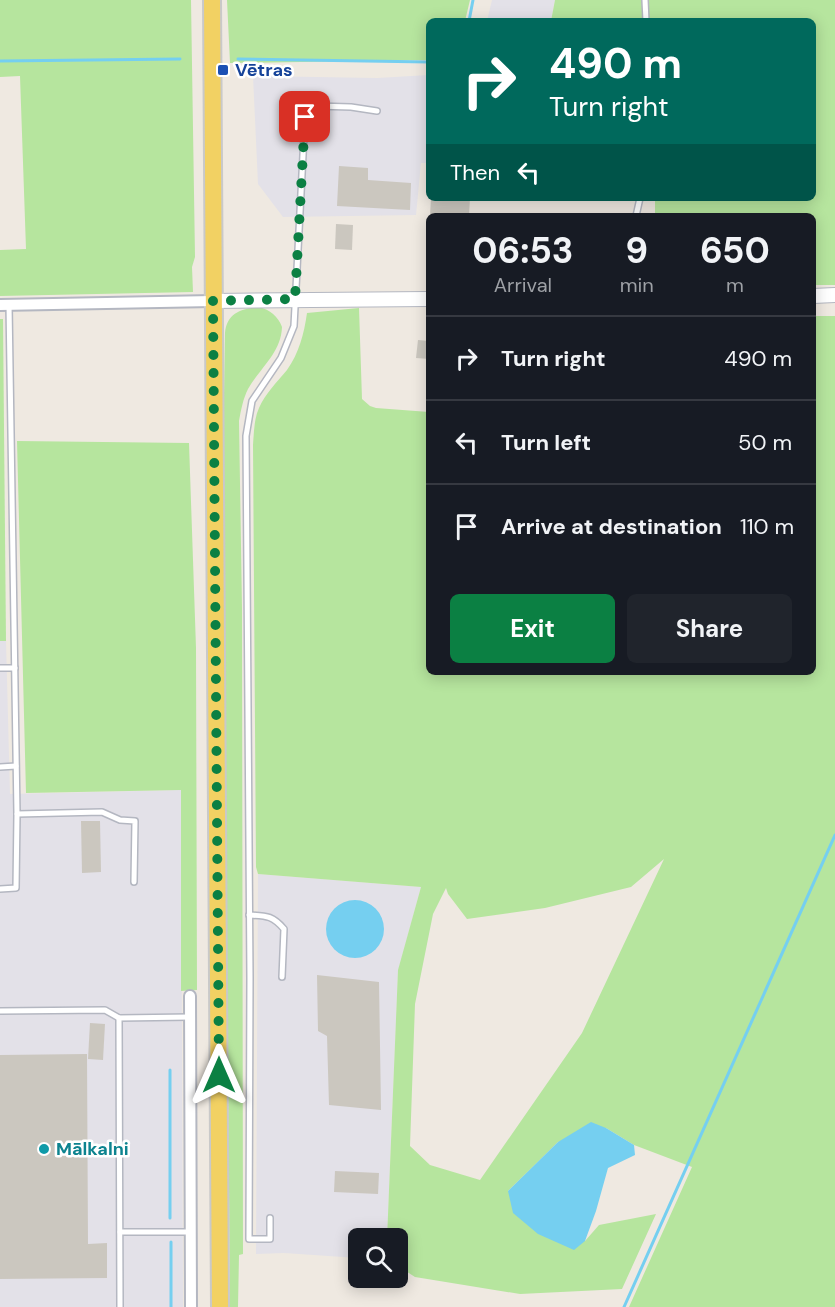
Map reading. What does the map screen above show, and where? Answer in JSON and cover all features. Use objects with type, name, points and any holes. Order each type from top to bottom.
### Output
[{"type":"main road","points":[[212,0],[220,1307]]},
{"type":"street","points":[[816,296],[835,295]]},
{"type":"street","points":[[4,305],[295,299],[426,299]]},
{"type":"street","points":[[190,996],[191,1307]]},
{"type":"lane","points":[[645,0],[646,18]]},
{"type":"lane","points":[[270,1218],[270,1239],[249,1239],[246,436],[252,401],[281,358],[294,326],[305,117],[316,106],[351,106],[377,111]]},
{"type":"lane","points":[[0,889],[16,888],[17,814],[4,305]]},
{"type":"lane","points":[[0,668],[15,668]]},
{"type":"lane","points":[[0,766],[16,766]]},
{"type":"lane","points":[[17,814],[102,812],[120,820],[135,820],[134,882]]},
{"type":"lane","points":[[249,915],[276,919],[284,929],[282,976]]},
{"type":"lane","points":[[0,1011],[105,1010],[119,1018],[190,1017]]},
{"type":"lane","points":[[119,1018],[120,1307]]},
{"type":"lane","points":[[120,1232],[191,1232]]},
{"type":"shaded area","points":[[492,0],[555,0],[552,18],[488,18]]},
{"type":"shaded area","points":[[426,75],[426,163],[421,163],[416,215],[283,217],[258,184],[253,76],[377,78]]},
{"type":"shaded area","points":[[0,641],[6,641],[10,794],[181,790],[183,1307],[0,1307]]},
{"type":"shaded area","points":[[258,874],[421,887],[398,971],[387,1228],[348,1228],[348,1257],[284,1253],[256,1254]]},
{"type":"green space","points":[[0,0],[191,0],[195,257],[192,267],[193,292],[0,296],[0,250],[26,249],[20,76],[0,77]]},
{"type":"green space","points":[[227,0],[470,0],[466,18],[426,18],[426,60],[230,63]]},
{"type":"green space","points":[[555,0],[835,0],[835,285],[816,285],[816,213],[655,213],[655,201],[816,201],[816,18],[552,18]]},
{"type":"green space","points":[[259,307],[273,314],[282,327],[274,353],[246,393],[239,421],[242,608],[243,1254],[239,1255],[238,1307],[230,1307],[223,455],[225,333],[226,326],[236,313]]},
{"type":"green space","points":[[359,308],[362,399],[376,408],[426,412],[426,675],[816,675],[816,316],[835,316],[835,1307],[629,1307],[692,1167],[634,1145],[606,1128],[558,1142],[508,1191],[585,1241],[599,1225],[656,1214],[622,1289],[520,1294],[415,1277],[408,1272],[408,1228],[387,1228],[398,970],[421,887],[258,874],[256,867],[254,430],[262,403],[271,388],[287,370],[298,350],[307,313]],"holes":[[[664,859],[582,1033],[480,1180],[430,1165],[410,1146],[415,1004],[433,914],[446,888],[467,919],[545,908],[631,887]]]},
{"type":"green space","points":[[0,319],[3,319],[6,641],[0,641]]},
{"type":"green space","points":[[17,441],[189,443],[196,648],[197,990],[181,991],[181,790],[26,793]]},
{"type":"water","points":[[355,900],[366,902],[379,913],[384,929],[382,940],[371,953],[355,958],[344,956],[331,945],[326,929],[328,918],[339,905]]},
{"type":"water","points":[[591,1122],[634,1145],[635,1155],[608,1168],[585,1241],[574,1250],[538,1234],[513,1213],[508,1191],[558,1142]]},
{"type":"building","points":[[339,166],[368,168],[368,180],[411,183],[410,210],[337,206]]},
{"type":"building","points":[[431,201],[470,201],[469,213],[430,213]]},
{"type":"building","points":[[336,224],[353,225],[352,250],[335,249]]},
{"type":"building","points":[[418,340],[426,341],[426,359],[416,358]]},
{"type":"building","points":[[81,821],[100,821],[101,872],[82,873]]},
{"type":"building","points":[[317,975],[379,982],[381,1110],[329,1105],[327,1036],[318,1031]]},
{"type":"building","points":[[90,1023],[105,1024],[103,1060],[88,1059]]},
{"type":"building","name":"Mālkalni","points":[[87,1054],[88,1244],[107,1243],[107,1278],[0,1279],[0,1055]]},
{"type":"building","points":[[335,1171],[379,1173],[378,1194],[334,1192]]},
{"type":"waterway","points":[[470,18],[473,0]]},
{"type":"waterway","points":[[0,61],[180,59]]},
{"type":"waterway","points":[[238,59],[426,62]]},
{"type":"waterway","points":[[624,1307],[835,835]]},
{"type":"waterway","points":[[170,1070],[170,1218]]},
{"type":"waterway","points":[[171,1242],[171,1307]]},
{"type":"place","name":"Vētras","points":[[223,70]]},
{"type":"place","name":"Mālkalni","points":[[44,1149]]},
{"type":"route","points":[[219,1075],[213,301],[295,299],[305,117]]}]
